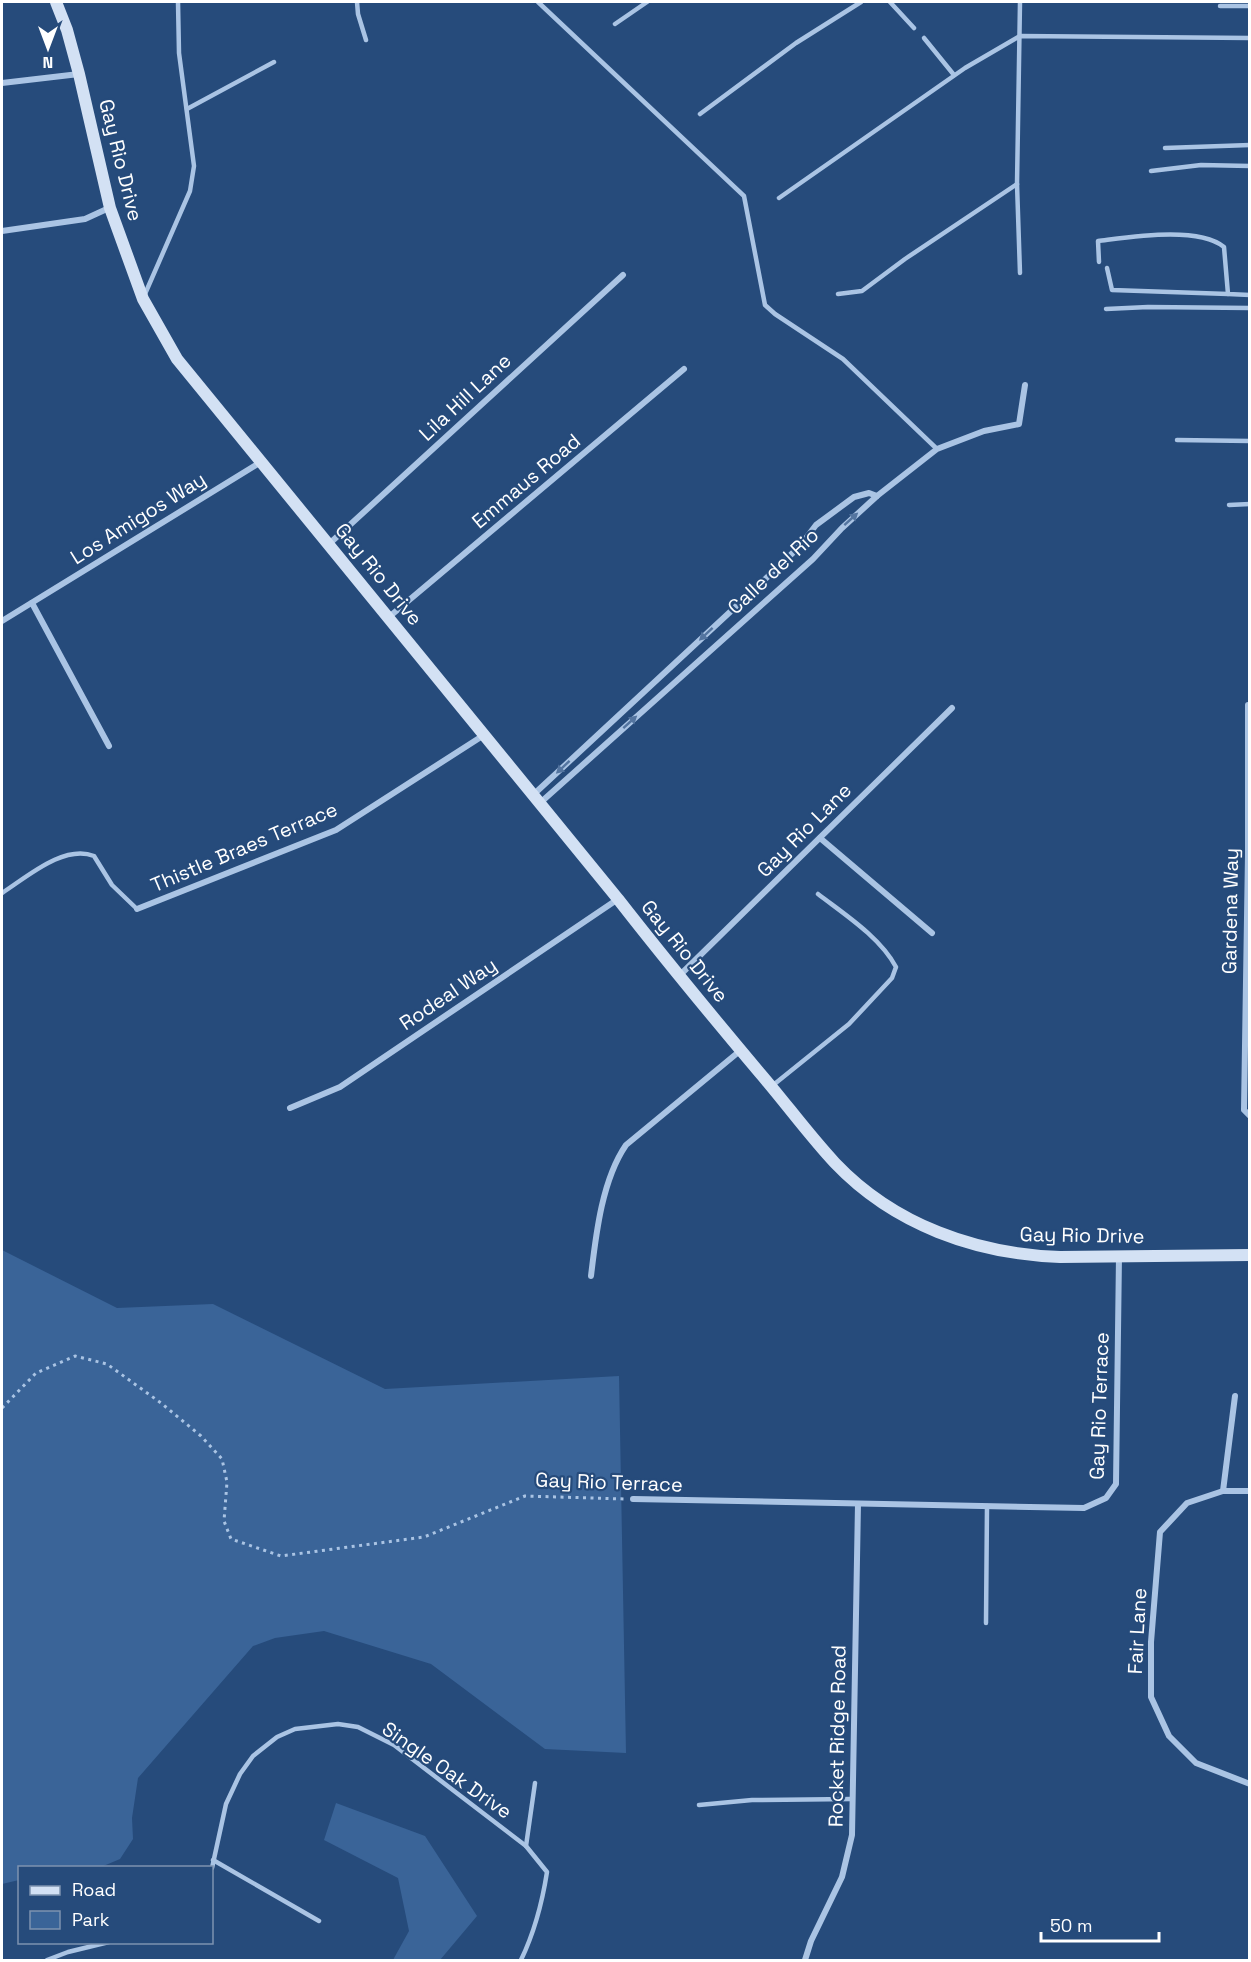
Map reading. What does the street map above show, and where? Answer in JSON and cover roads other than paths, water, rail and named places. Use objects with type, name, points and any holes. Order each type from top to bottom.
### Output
[{"type":"street","name":"Gay Rio Drive","points":[[56,2],[67,30],[79,74],[110,208],[143,299],[177,359],[389,617],[679,977],[834,1162],[890,1208],[921,1225],[957,1240],[1008,1253],[1060,1257],[1250,1256]]},
{"type":"street","points":[[2,83],[79,74]]},
{"type":"street","points":[[2,231],[85,219],[110,208]]},
{"type":"street","name":"Lila Hill Lane","points":[[329,544],[623,275]]},
{"type":"street","name":"Emmaus Road","points":[[389,617],[684,369]]},
{"type":"street","name":"Calle del Rio","points":[[536,799],[813,559],[877,496],[937,449],[984,431],[1019,424],[1025,385]]},
{"type":"street","name":"Los Amigos Way","points":[[2,621],[262,462]]},
{"type":"street","points":[[536,799],[800,546],[816,525],[854,497],[869,493],[877,496]]},
{"type":"street","points":[[32,603],[109,746]]},
{"type":"street","name":"Gardena Way","points":[[1249,704],[1244,1110],[1250,1116]]},
{"type":"street","name":"Gay Rio Lane","points":[[679,977],[952,708]]},
{"type":"street","name":"Thistle Braes Terrace","points":[[138,909],[336,830],[484,735]]},
{"type":"street","points":[[820,838],[932,933]]},
{"type":"street","name":"Rodeal Way","points":[[290,1108],[340,1087],[618,899]]},
{"type":"street","points":[[591,1276],[598,1221],[617,1157],[626,1144],[741,1050]]},
{"type":"street","name":"Gay Rio Terrace","points":[[633,1499],[1084,1508],[1106,1498],[1116,1484],[1119,1256]]},
{"type":"street","points":[[1223,1491],[1235,1396]]},
{"type":"street","name":"Fair Lane","points":[[1250,1491],[1223,1491],[1187,1503],[1160,1532],[1151,1642],[1151,1697],[1169,1736],[1196,1762],[1250,1784]]},
{"type":"street","name":"Rocket Ridge Road","points":[[805,1960],[811,1941],[842,1877],[852,1835],[858,1504]]},
{"type":"lane","points":[[143,299],[190,190],[194,166],[179,53],[178,2]]},
{"type":"lane","points":[[357,2],[366,40]]},
{"type":"lane","points":[[538,2],[744,196],[765,305],[843,358],[937,449]]},
{"type":"lane","points":[[615,24],[647,2]]},
{"type":"lane","points":[[700,114],[796,43],[861,2]]},
{"type":"lane","points":[[890,2],[914,27]]},
{"type":"lane","points":[[1020,2],[1017,184],[1020,273]]},
{"type":"lane","points":[[1220,6],[1250,6]]},
{"type":"lane","points":[[779,198],[954,75],[1020,36],[1250,38]]},
{"type":"lane","points":[[924,38],[954,75]]},
{"type":"lane","points":[[187,109],[274,62]]},
{"type":"lane","points":[[1164,148],[1250,145]]},
{"type":"lane","points":[[1151,171],[1200,165],[1250,166]]},
{"type":"lane","points":[[838,294],[862,291],[905,259],[1017,184]]},
{"type":"lane","points":[[1099,262],[1098,241],[1150,235],[1183,235],[1216,241],[1224,247],[1228,294]]},
{"type":"lane","points":[[1107,268],[1112,290],[1250,295]]},
{"type":"lane","points":[[1106,309],[1250,308]]},
{"type":"lane","points":[[1177,440],[1250,441]]},
{"type":"lane","points":[[1229,505],[1250,504]]},
{"type":"lane","points":[[2,893],[59,857],[77,852],[94,856],[112,885],[138,909]]},
{"type":"lane","points":[[772,1086],[849,1024],[891,978],[896,966],[891,957],[858,924],[818,894]]},
{"type":"lane","points":[[986,1623],[987,1506]]},
{"type":"lane","name":"Single Oak Drive","points":[[212,1866],[226,1804],[240,1774],[253,1756],[277,1737],[295,1729],[338,1724],[358,1727],[394,1745],[526,1846],[546,1872],[541,1908],[533,1936],[522,1960]]},
{"type":"lane","name":"Single Oak Drive","points":[[526,1846],[534,1783]]},
{"type":"lane","points":[[699,1805],[761,1799],[852,1799]]},
{"type":"lane","points":[[213,1860],[319,1921]]},
{"type":"lane","points":[[47,1960],[101,1944]]}]
